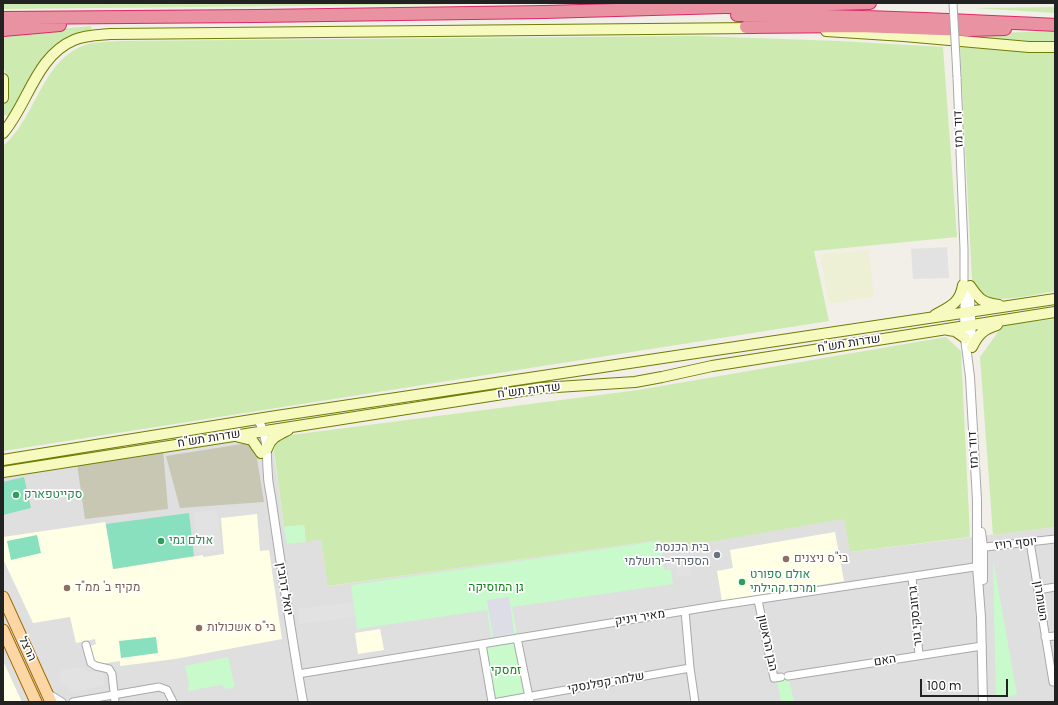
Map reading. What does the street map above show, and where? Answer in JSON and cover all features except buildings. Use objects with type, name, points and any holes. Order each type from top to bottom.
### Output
[{"type":"highway","points":[[3,18],[544,12],[870,3]]},
{"type":"highway","points":[[544,12],[840,15],[1055,26]]},
{"type":"highway","points":[[3,30],[147,17]]},
{"type":"highway","points":[[746,27],[851,26],[968,30],[1055,26]]},
{"type":"main road","points":[[3,133],[16,115],[38,75],[53,54],[67,43],[75,39],[92,36],[134,34],[746,27],[904,36],[1055,48]]},
{"type":"main road","points":[[3,79],[3,98]]},
{"type":"main road","points":[[928,318],[955,304],[966,286],[978,299],[989,303],[1009,306]]},
{"type":"main road","name":"שדרות תש\"ח","points":[[3,460],[258,419],[1055,299]]},
{"type":"main road","name":"שדרות תש\"ח","points":[[3,472],[541,388],[635,382],[712,366],[1055,312]]},
{"type":"main road","points":[[972,347],[976,338],[985,329],[1014,318]]},
{"type":"main road","points":[[940,330],[955,331],[965,338]]},
{"type":"main road","points":[[231,436],[245,437],[252,440],[264,451],[272,439],[294,426]]},
{"type":"main road","name":"הרצל","points":[[3,597],[49,698]]},
{"type":"main road","name":"הרצל","points":[[3,630],[36,702]]},
{"type":"street","name":"דוד רמז","points":[[953,3],[964,256],[968,325],[972,347],[970,377]]},
{"type":"street","name":"דוד רמז","points":[[968,325],[965,338],[970,377],[980,548],[983,702]]},
{"type":"street","name":"יואל דרובין","points":[[258,419],[268,476],[286,604],[303,702]]},
{"type":"street","name":"יוסף רויז","points":[[980,548],[1055,539]]},
{"type":"street","name":"השומרון","points":[[1030,542],[1053,682],[1055,682]]},
{"type":"street","name":"מאיר ויניק","points":[[298,674],[685,611],[980,566]]},
{"type":"street","name":"גרזובסקי גור","points":[[912,577],[919,655]]},
{"type":"street","points":[[1038,590],[1055,587]]},
{"type":"street","name":"הבן הראשון","points":[[758,600],[774,678],[785,677]]},
{"type":"street","points":[[685,611],[694,702]]},
{"type":"street","points":[[1045,637],[1055,636]]},
{"type":"street","points":[[517,638],[530,699]]},
{"type":"street","points":[[482,644],[492,702]]},
{"type":"street","points":[[86,645],[91,663],[96,666],[109,669],[112,674],[114,699]]},
{"type":"street","name":"האם","points":[[785,677],[982,646]]},
{"type":"street","name":"שלמה קפלנסקי","points":[[498,702],[530,699],[690,668]]},
{"type":"street","points":[[73,702],[114,699],[159,687],[167,690],[173,702]]},
{"type":"street","points":[[49,698],[62,702]]},
{"type":"shaded area","points":[[947,247],[949,278],[913,279],[911,249]]},
{"type":"shaded area","points":[[869,250],[874,297],[829,304],[820,254]]},
{"type":"shaded area","points":[[271,435],[284,527],[321,539],[329,586],[660,540],[662,550],[844,518],[851,552],[1055,527],[1055,702],[3,702],[3,477]]},
{"type":"shaded area","points":[[248,443],[257,459],[264,502],[180,508],[166,456]]},
{"type":"shaded area","points":[[163,450],[168,509],[85,519],[77,464]]},
{"type":"shaded area","points":[[217,510],[221,550],[198,552],[194,512]]},
{"type":"shaded area","points":[[257,514],[260,551],[269,550],[282,639],[175,659],[120,666],[120,661],[100,664],[94,662],[90,650],[91,646],[96,644],[95,639],[76,643],[70,617],[33,623],[3,559],[3,537],[105,522],[114,569],[203,555],[203,557],[224,554],[221,518]]},
{"type":"shaded area","name":"בי\"ס ניצנים","points":[[835,532],[844,581],[722,601],[717,571],[733,568],[730,550]]},
{"type":"shaded area","points":[[688,553],[691,575],[678,576],[677,567],[667,569],[665,556]]},
{"type":"shaded area","points":[[509,597],[514,633],[493,637],[487,600]]},
{"type":"shaded area","points":[[353,602],[355,617],[299,624],[298,609]]},
{"type":"shaded area","points":[[380,629],[384,650],[358,654],[355,633]]},
{"type":"shaded area","points":[[4,663],[22,702],[3,702]]},
{"type":"shaded area","points":[[83,667],[88,672],[102,673],[104,675],[104,685],[74,692],[69,691],[67,687],[59,681],[61,670]]},
{"type":"green space","points":[[3,3],[577,3],[3,9]]},
{"type":"green space","points":[[1055,7],[1055,13],[974,8]]},
{"type":"green space","points":[[91,26],[92,32],[71,37],[11,116],[3,115],[7,94],[7,78],[3,65],[3,34]]},
{"type":"green space","points":[[1055,31],[1055,42],[936,35]]},
{"type":"green space","points":[[697,36],[839,41],[943,47],[957,237],[814,251],[829,321],[3,451],[3,146],[15,134],[51,73],[62,60],[75,50],[92,43],[117,41]]},
{"type":"green space","points":[[960,47],[1055,53],[1055,291],[1016,298],[995,299],[980,294],[972,280]]},
{"type":"green space","points":[[1055,319],[1055,527],[993,535],[980,357],[1003,325]]},
{"type":"green space","points":[[946,337],[961,351],[970,537],[850,552],[844,519],[662,550],[660,540],[328,586],[321,539],[306,542],[304,525],[284,527],[273,444],[291,435],[638,390]]},
{"type":"green space","name":"סקייטפארק","points":[[24,477],[31,508],[3,515],[3,482]]},
{"type":"green space","points":[[189,513],[194,556],[113,569],[106,524]]},
{"type":"green space","points":[[304,525],[306,542],[287,544],[284,527]]},
{"type":"green space","points":[[37,535],[41,553],[11,560],[7,541]]},
{"type":"green space","name":"גן המוסיקה","points":[[660,541],[664,570],[671,569],[673,584],[512,607],[517,633],[491,637],[487,610],[357,629],[351,585]]},
{"type":"green space","points":[[993,559],[1017,695],[996,698]]},
{"type":"green space","points":[[156,637],[158,653],[121,658],[119,641]]},
{"type":"green space","name":"זמסקי","points":[[517,641],[526,695],[495,701],[486,646]]},
{"type":"green space","points":[[228,657],[235,687],[226,689],[221,685],[188,691],[189,685],[185,666]]},
{"type":"green space","points":[[789,679],[794,702],[781,702],[777,680]]},
{"type":"place","name":"סקייטפארק","points":[[16,495]]},
{"type":"place","name":"אולם גמי","points":[[161,541]]},
{"type":"place","name":"בית הכנסת הספרדי-ירושלמי","points":[[717,555]]},
{"type":"place","name":"בי\"ס ניצנים","points":[[786,559]]},
{"type":"place","name":"אולם ספורט ומרכז קהילתי","points":[[742,582]]},
{"type":"place","name":"מקיף ב' ממ\"ד","points":[[67,588]]},
{"type":"place","name":"בי\"ס אשכולות","points":[[199,628]]}]
